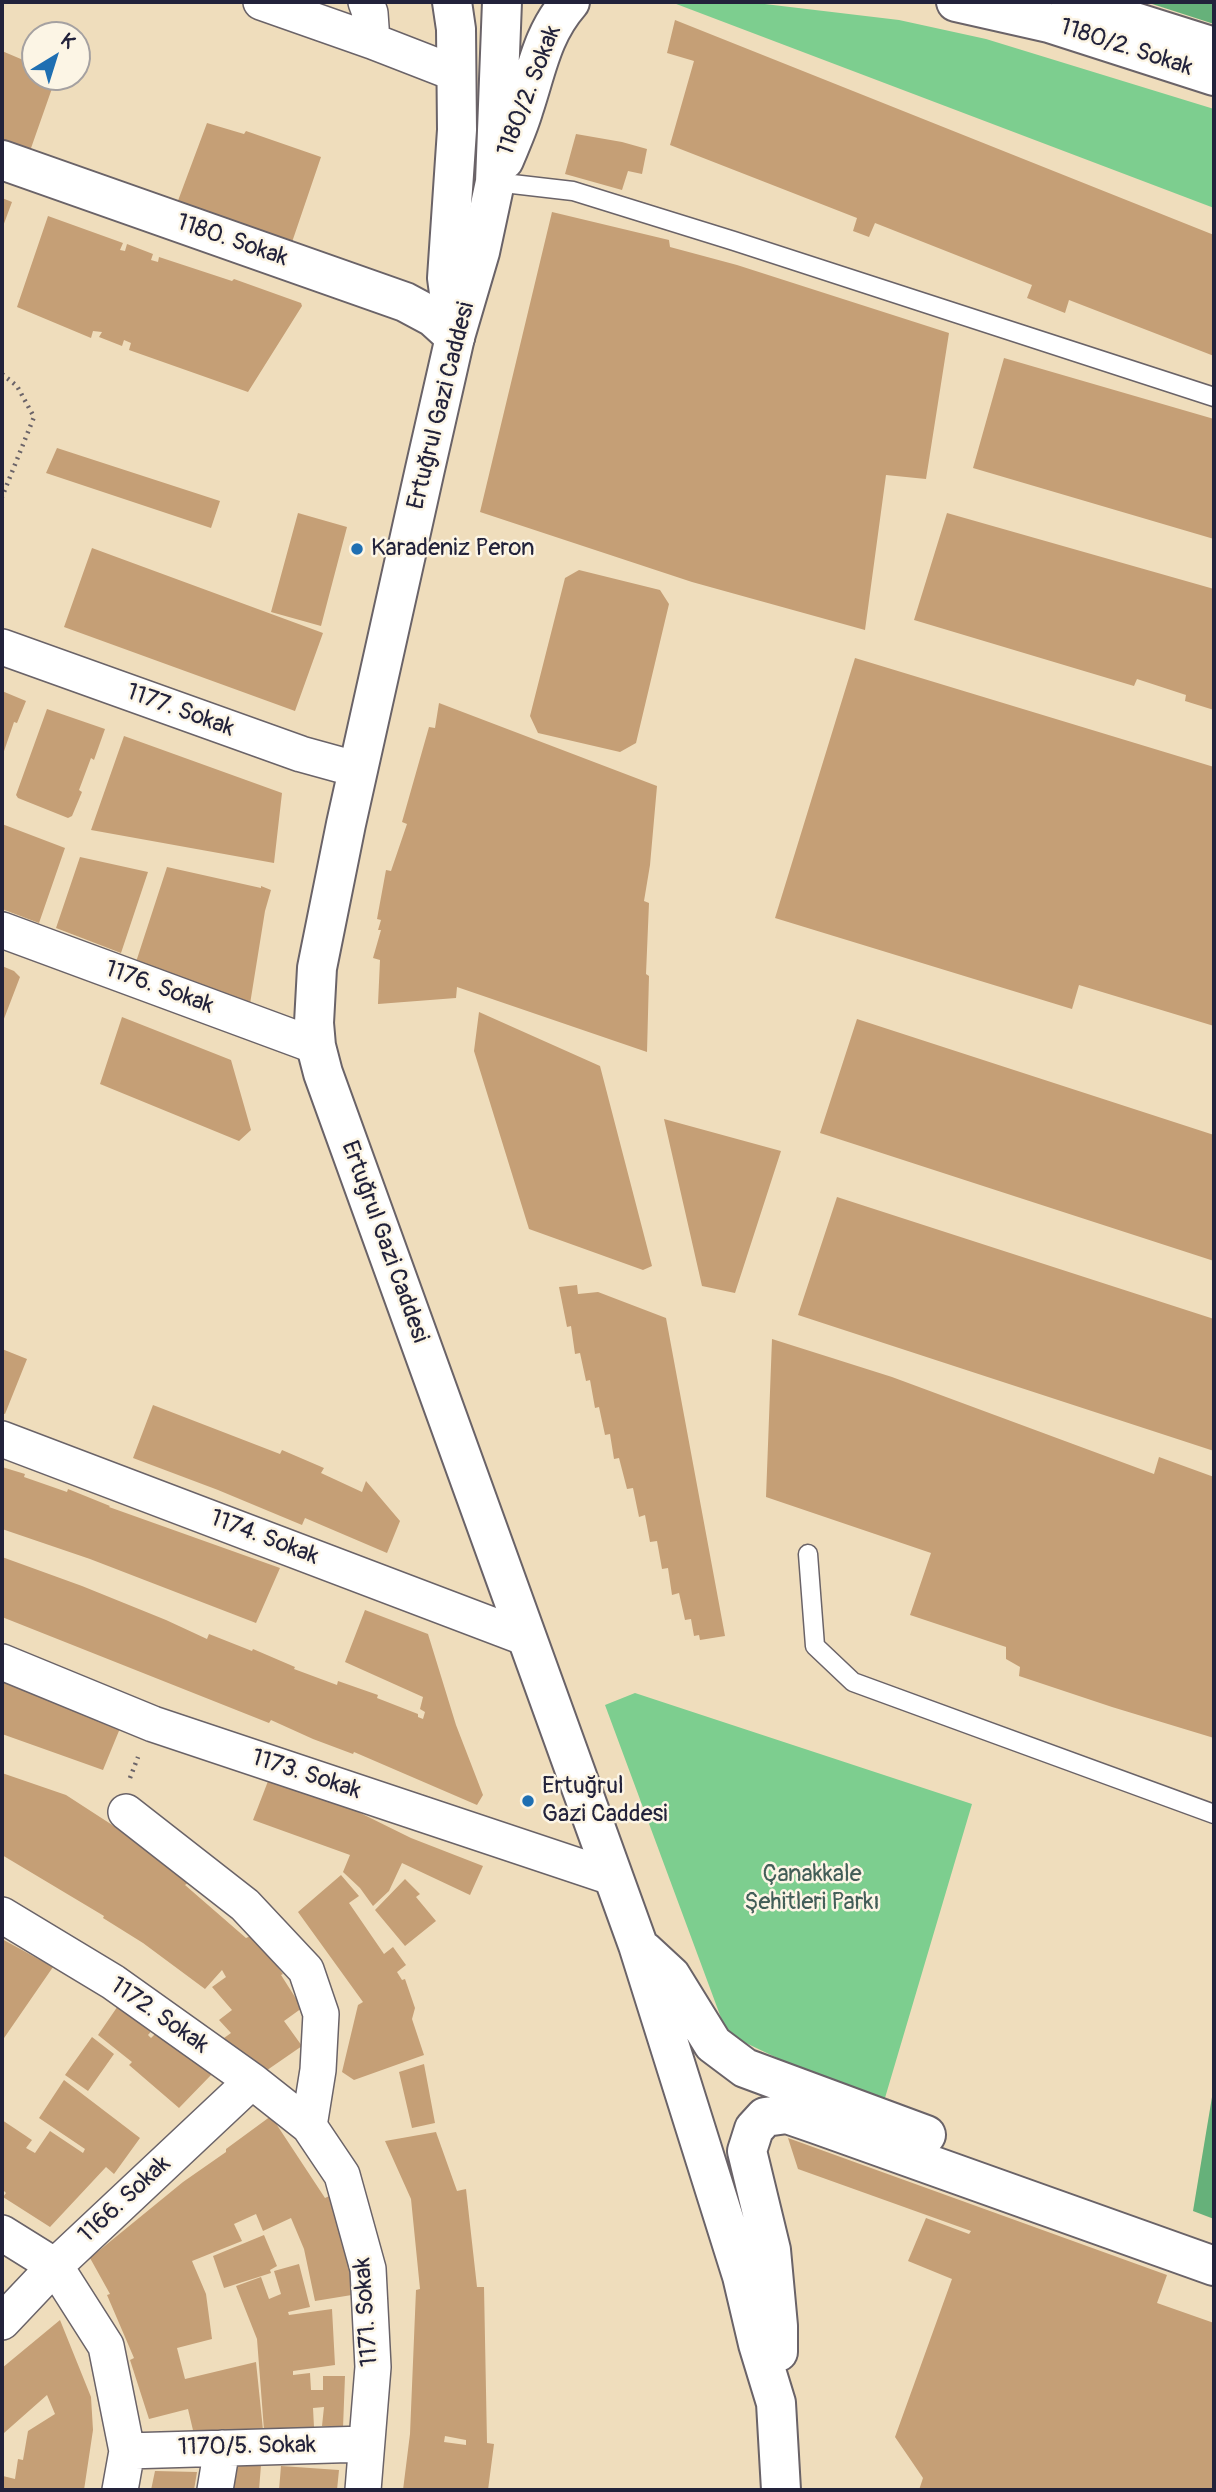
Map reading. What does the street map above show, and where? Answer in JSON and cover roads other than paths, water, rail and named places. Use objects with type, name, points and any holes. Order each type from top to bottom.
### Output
[{"type":"main road","points":[[452,2],[456,29],[457,130],[447,278],[456,337]]},
{"type":"main road","name":"Ertuğrul Gazi Caddesi","points":[[502,2],[495,182],[480,252],[456,337],[345,824],[317,968],[314,1023],[316,1046],[323,1073],[638,1945],[742,2276],[758,2344],[776,2403],[782,2490]]},
{"type":"main road","name":"1180/2. Sokak","points":[[495,182],[524,109],[536,62],[570,2]]},
{"type":"main road","name":"1180/2. Sokak","points":[[956,2],[1049,23],[1214,76]]},
{"type":"main road","name":"1180/2. Sokak","points":[[1071,2],[1214,47]]},
{"type":"main road","name":"1180. Sokak","points":[[2,160],[405,302],[433,317],[456,337]]},
{"type":"main road","points":[[638,1945],[671,1976],[713,2044],[744,2067],[1214,2238]]},
{"type":"main road","points":[[776,2403],[778,2326],[771,2250],[747,2151],[754,2129],[765,2116],[787,2114],[807,2120],[1214,2266]]},
{"type":"street","points":[[261,2],[457,74]]},
{"type":"street","points":[[366,2],[370,13],[372,41]]},
{"type":"street","name":"1177. Sokak","points":[[2,647],[301,754],[359,770]]},
{"type":"street","name":"1176. Sokak","points":[[2,930],[316,1046]]},
{"type":"street","name":"1174. Sokak","points":[[2,1439],[526,1637]]},
{"type":"street","name":"1173. Sokak","points":[[2,1662],[153,1724],[614,1878]]},
{"type":"street","points":[[126,1812],[245,1905],[306,1970],[321,2014],[318,2070],[309,2126]]},
{"type":"street","name":"1172. Sokak","points":[[2,1915],[113,1982],[252,2081],[309,2126]]},
{"type":"street","name":"1166. Sokak","points":[[2,2322],[55,2266],[252,2081]]},
{"type":"street","name":"1171. Sokak","points":[[309,2126],[342,2175],[368,2269],[373,2367],[363,2490]]},
{"type":"street","points":[[2,2233],[55,2266],[106,2346],[127,2451],[120,2490]]},
{"type":"street","name":"1170/5. Sokak","points":[[127,2451],[366,2444]]},
{"type":"street","points":[[215,2490],[222,2448]]},
{"type":"lane","points":[[495,182],[573,191],[1214,397]]},
{"type":"lane","points":[[808,1554],[815,1646],[853,1682],[1214,1814]]},
{"type":"place","name":"Karadeniz Peron","points":[[357,549]]},
{"type":"place","name":"Ertuğrul Gazi Caddesi","points":[[528,1801]]},
{"type":"park label","name":"Çanakkale Şehitleri Parkı","points":[[812,1889]]}]
